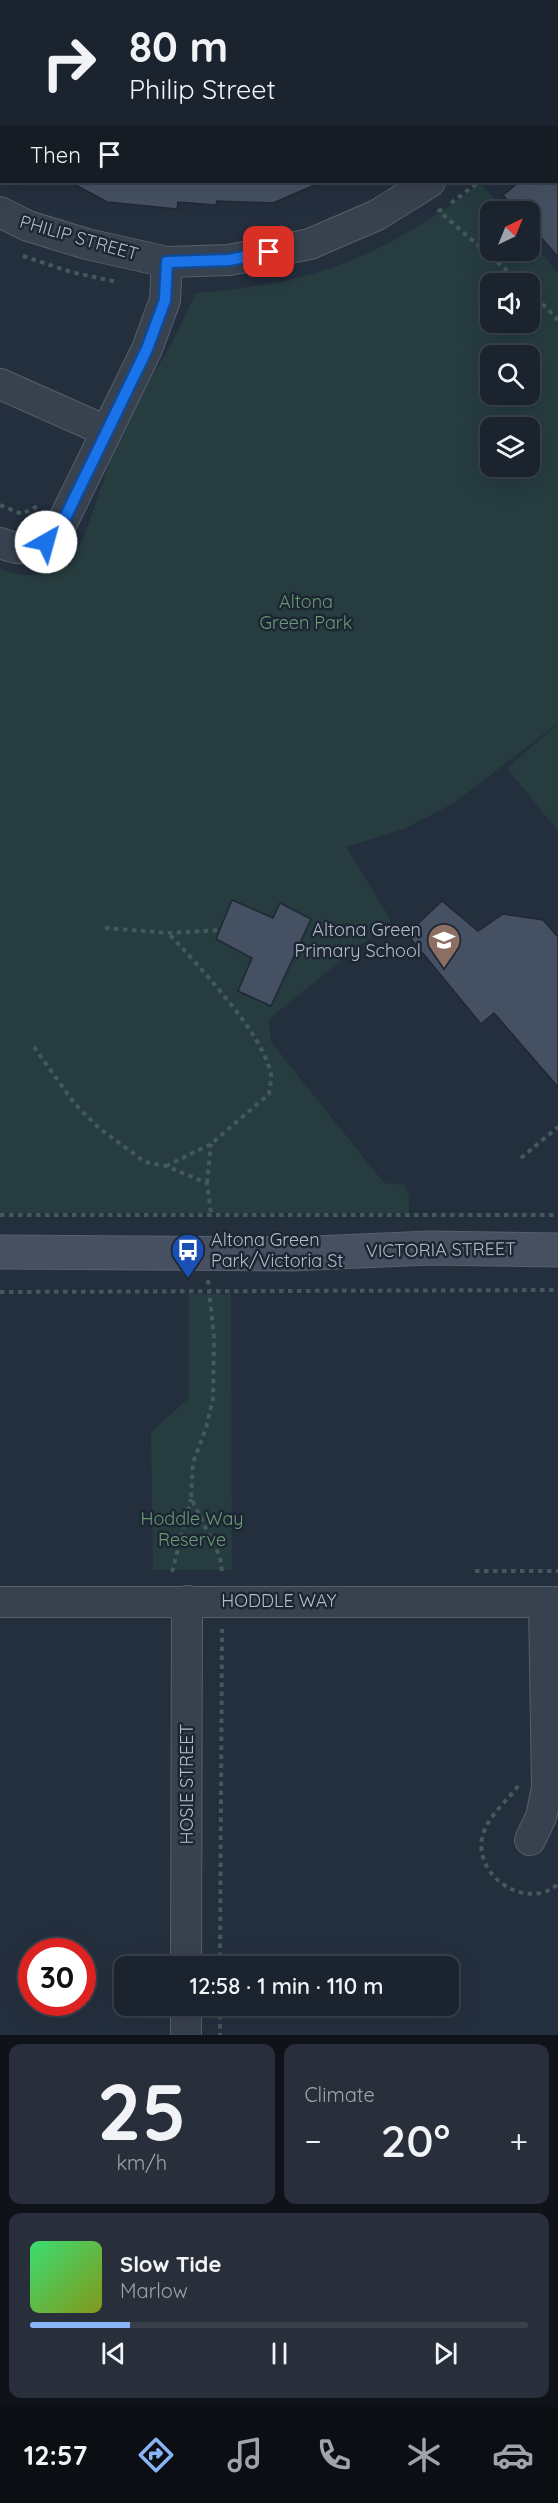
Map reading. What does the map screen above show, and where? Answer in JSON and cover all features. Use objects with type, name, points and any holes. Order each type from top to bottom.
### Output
[{"type":"street","name":"PHILIP STREET","points":[[0,212],[28,226],[87,244],[167,262],[229,260],[310,244],[377,215],[428,183]]},
{"type":"street","points":[[0,543],[17,550],[32,549],[46,542],[62,524],[147,349],[165,300],[167,262]]},
{"type":"street","points":[[0,384],[106,431]]},
{"type":"street","name":"VICTORIA STREET","points":[[0,1252],[291,1254],[430,1248],[558,1250]]},
{"type":"street","name":"HOSIE STREET","points":[[186,1956],[187,1601]]},
{"type":"street","name":"HODDLE WAY","points":[[0,1602],[551,1603]]},
{"type":"street","points":[[530,1840],[542,1817],[547,1788],[551,1603]]},
{"type":"street","points":[[186,2016],[186,2035]]},
{"type":"path","points":[[478,183],[440,211],[510,273]]},
{"type":"path","points":[[19,254],[71,272],[122,282]]},
{"type":"path","points":[[540,301],[558,320]]},
{"type":"path","points":[[0,505],[22,513],[37,507],[42,497]]},
{"type":"path","points":[[105,928],[168,933],[220,930]]},
{"type":"path","points":[[166,1166],[211,1144],[269,1094],[271,1076],[258,1046],[213,981],[168,933]]},
{"type":"path","points":[[34,1047],[74,1103],[99,1128],[145,1162],[166,1166],[207,1183]]},
{"type":"path","points":[[521,1158],[558,1127]]},
{"type":"path","points":[[211,1144],[207,1183],[211,1213]]},
{"type":"path","points":[[0,1215],[211,1213],[558,1215]]},
{"type":"path","points":[[172,1572],[191,1498],[193,1462],[206,1428],[213,1398],[214,1338],[208,1292],[210,1253]]},
{"type":"path","points":[[0,1292],[558,1290]]},
{"type":"path","points":[[191,1498],[220,1557],[222,1572]]},
{"type":"path","points":[[220,1956],[221,1629],[233,1629]]},
{"type":"path","points":[[520,1779],[518,1786],[488,1823],[481,1840],[484,1860],[498,1880],[513,1892],[537,1895],[558,1884]]},
{"type":"path","points":[[220,2016],[220,2035]]},
{"type":"green space","name":"Altona Green Park","points":[[481,183],[496,201],[480,201],[480,261],[540,261],[540,252],[558,273],[558,723],[454,803],[404,829],[346,847],[391,920],[269,1019],[271,1042],[384,1183],[405,1185],[409,1198],[409,1213],[0,1213],[0,569],[26,575],[38,574],[59,566],[76,549],[84,537],[115,448],[138,399],[171,345],[196,293],[239,289],[314,273],[348,262],[414,229]]},
{"type":"green space","points":[[558,724],[558,831],[507,768]]},
{"type":"green space","name":"Hoddle Way Reserve","points":[[189,1294],[231,1294],[232,1570],[153,1570],[151,1432],[189,1398]]},
{"type":"building","points":[[72,183],[320,183],[273,203],[217,201],[216,205],[178,202],[177,209],[107,202]]},
{"type":"building","points":[[518,183],[558,183],[558,257],[540,236],[540,201],[508,201],[503,195]]},
{"type":"building","points":[[232,900],[273,918],[280,903],[311,919],[271,1006],[238,991],[252,958],[216,939]]},
{"type":"building","points":[[442,901],[478,931],[503,914],[543,920],[558,937],[558,1087],[494,1013],[481,1024],[407,934]]},
{"type":"place","name":"Altona Green Primary School","points":[[444,969]]},
{"type":"place","name":"Altona Green Park/Victoria St","points":[[188,1279]]},
{"type":"route","points":[[46,542],[62,524],[147,349],[165,300],[167,262],[229,260],[269,252]]}]
